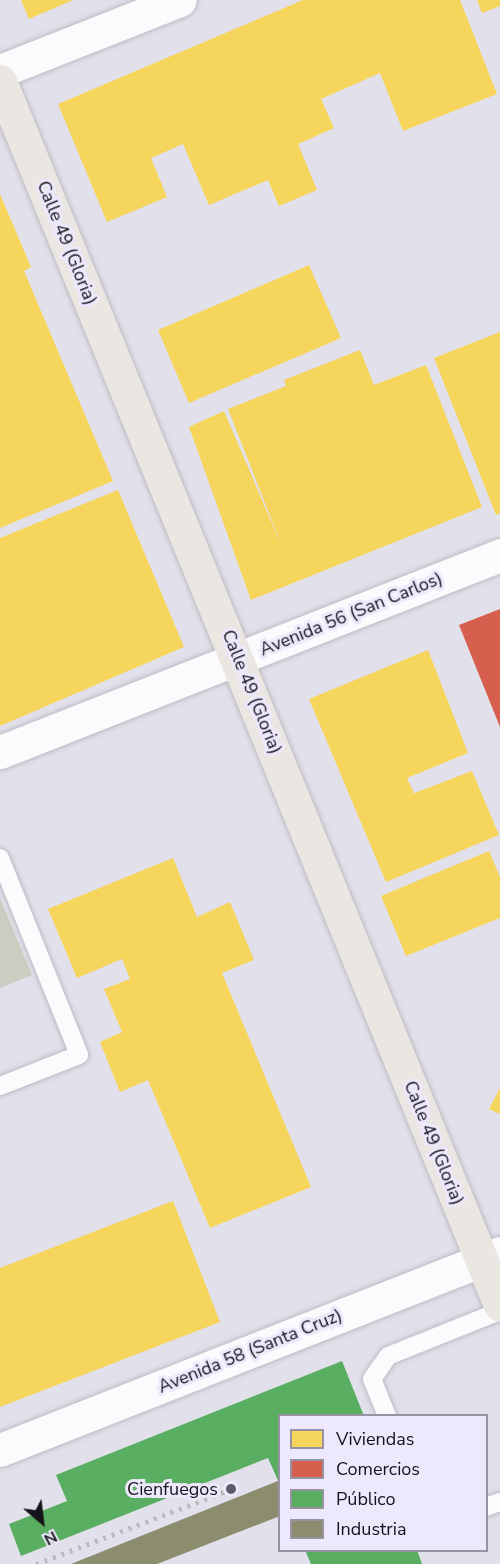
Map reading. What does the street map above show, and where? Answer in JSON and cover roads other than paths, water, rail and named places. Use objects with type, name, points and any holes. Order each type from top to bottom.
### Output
[{"type":"main road","name":"Calle 49 (Gloria)","points":[[0,81],[239,658],[491,1256],[500,1305]]},
{"type":"street","points":[[0,71],[180,0]]},
{"type":"street","name":"Avenida 56 (San Carlos)","points":[[0,752],[500,555]]},
{"type":"street","name":"Avenida 58 (Santa Cruz)","points":[[0,1450],[491,1256]]},
{"type":"lane","points":[[0,858],[79,1054],[0,1086]]},
{"type":"lane","points":[[386,1414],[372,1379],[388,1356],[500,1311]]},
{"type":"railway","points":[[36,1564],[231,1489]]},
{"type":"place","name":"Cienfuegos","points":[[231,1489]]}]
